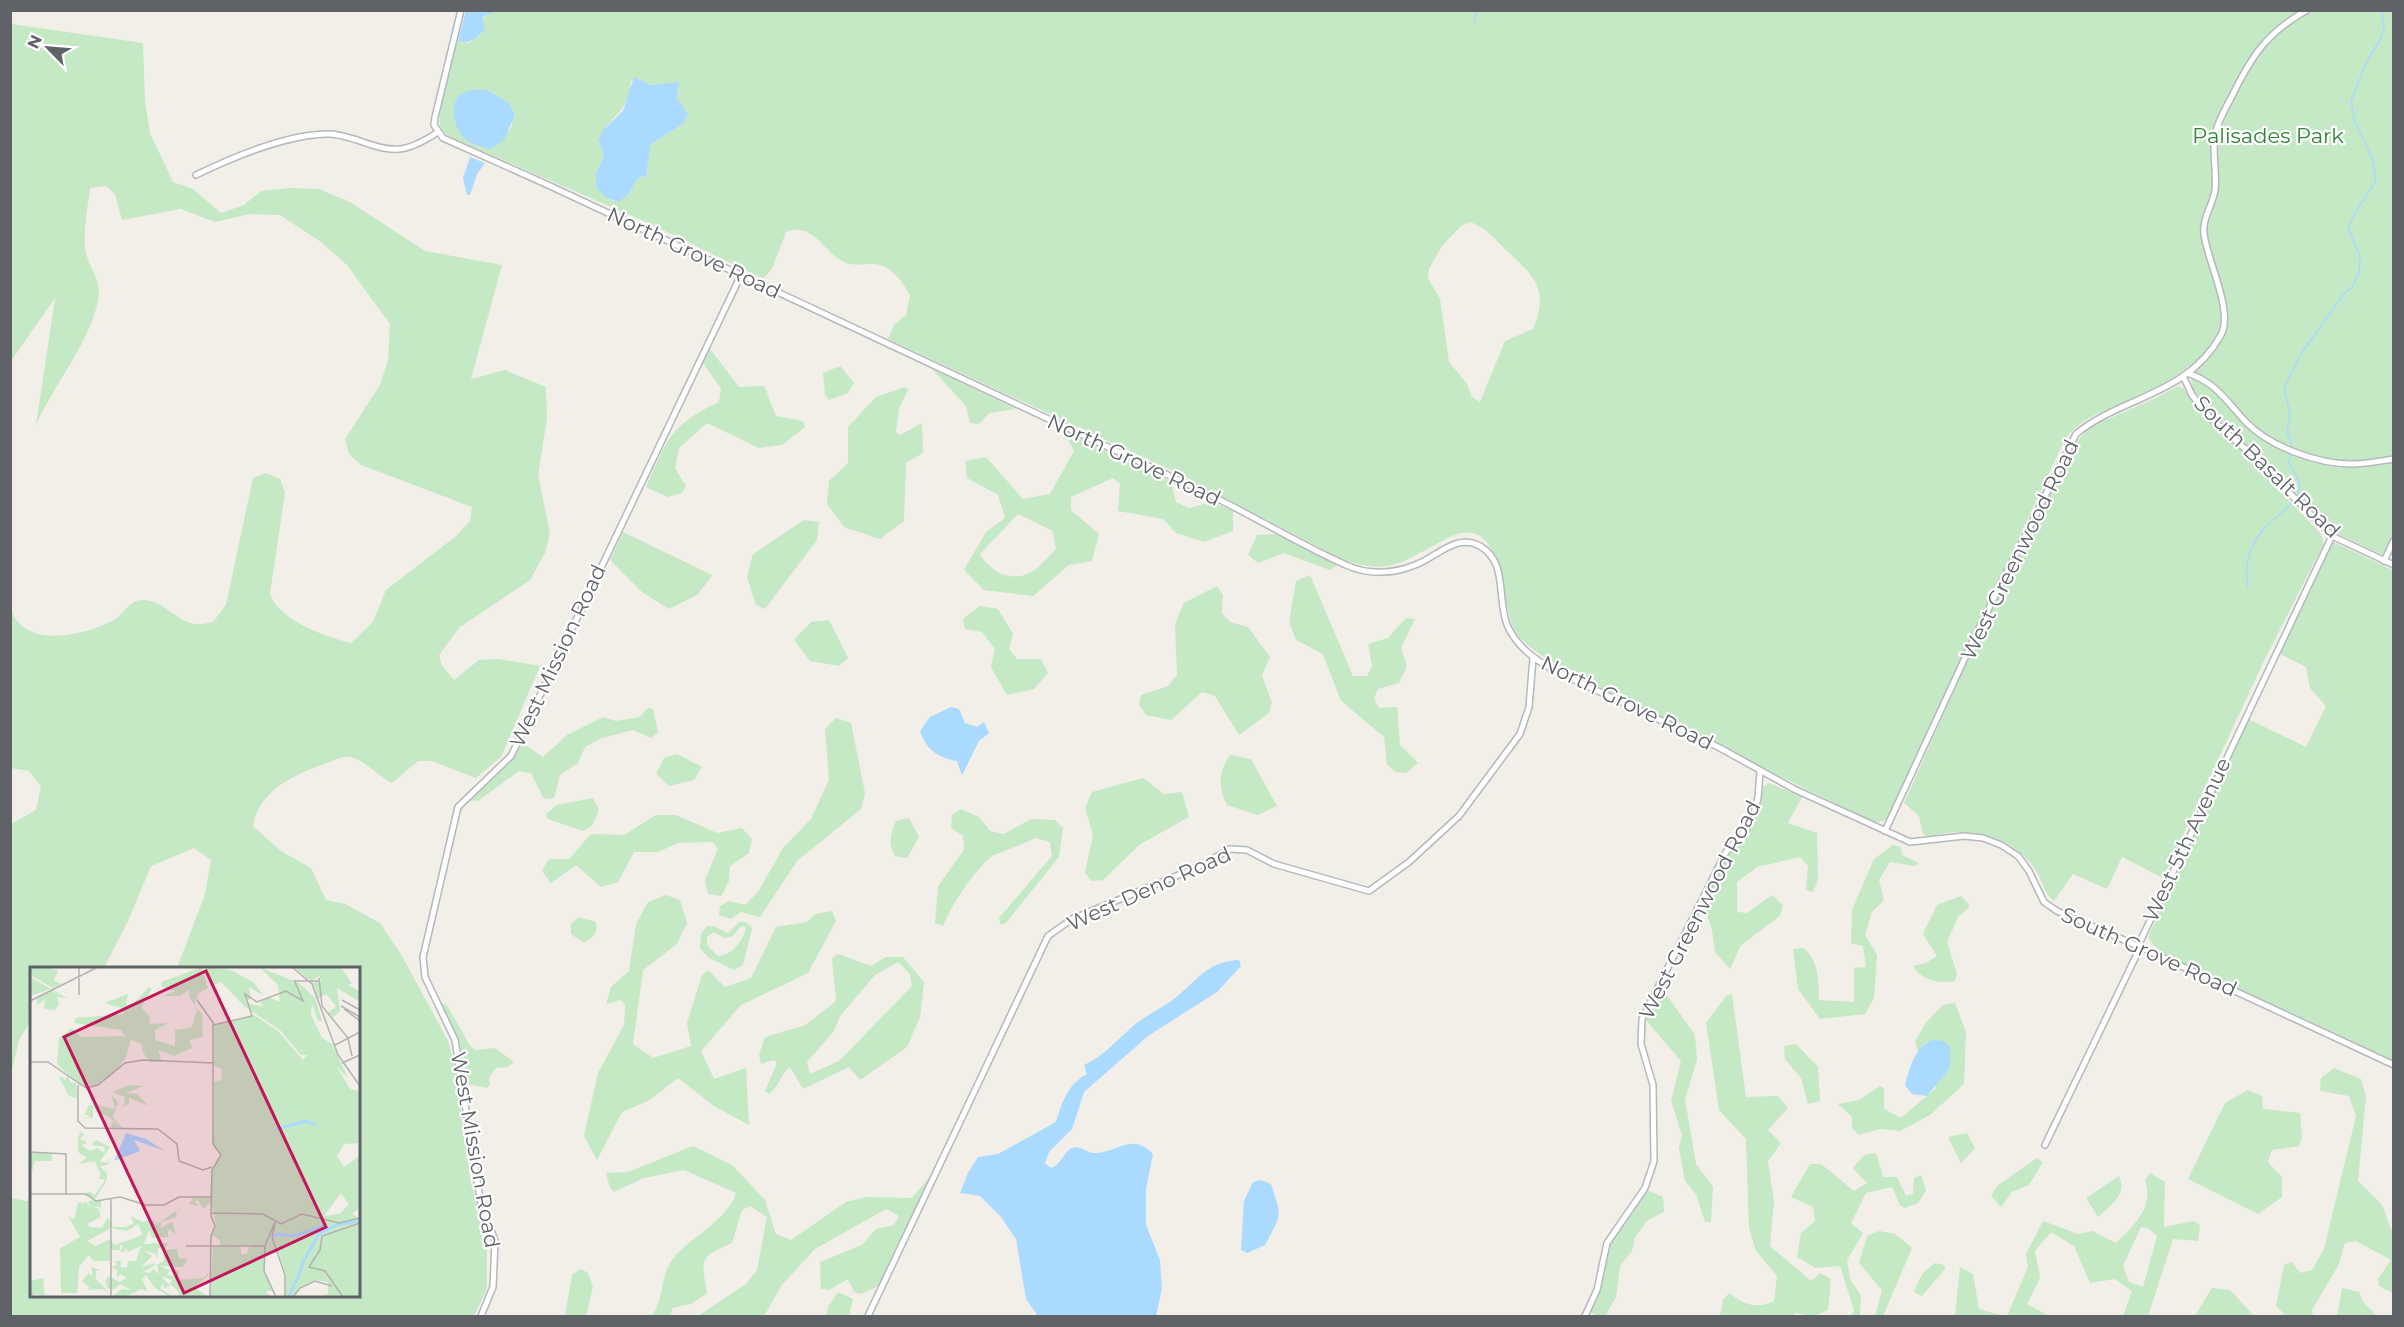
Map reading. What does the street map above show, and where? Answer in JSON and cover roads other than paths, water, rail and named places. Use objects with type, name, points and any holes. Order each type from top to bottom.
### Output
[{"type":"street","points":[[196,176],[246,152],[314,135],[342,135],[394,151],[406,149],[438,132],[435,117],[461,10]]},
{"type":"street","name":"West Greenwood Road","points":[[1885,831],[1976,634],[2076,434],[2088,424],[2157,394],[2185,374],[2211,349],[2222,334],[2226,319],[2203,233],[2215,188],[2213,153],[2215,132],[2251,57],[2268,37],[2307,10]]},
{"type":"street","name":"North Grove Road","points":[[438,132],[443,138],[1207,494],[1360,570],[1396,570],[1414,566],[1447,547],[1460,542],[1472,542],[1483,548],[1497,567],[1507,625],[1521,646],[1533,658],[1604,696],[1720,748],[1760,772]]},
{"type":"street","name":"West Mission Road","points":[[481,1317],[493,1287],[495,1241],[480,1199],[455,1040],[425,977],[423,957],[459,807],[511,756],[741,275]]},
{"type":"street","points":[[2185,374],[2202,377],[2218,389],[2259,434],[2285,448],[2351,464],[2394,459]]},
{"type":"street","name":"South Basalt Road","points":[[2185,374],[2192,396],[2209,417],[2252,454],[2332,536],[2394,565]]},
{"type":"street","name":"West 5th Avenue","points":[[2045,1145],[2332,536]]},
{"type":"street","points":[[2384,561],[2394,540]]},
{"type":"street","name":"West Deno Road","points":[[868,1317],[1048,936],[1072,919],[1198,867],[1230,849],[1247,850],[1274,864],[1369,891],[1409,862],[1459,816],[1520,734],[1529,707],[1533,658]]},
{"type":"street","name":"West Greenwood Road","points":[[1585,1317],[1597,1290],[1607,1243],[1646,1188],[1654,1161],[1653,1085],[1641,1044],[1642,1019],[1726,852],[1747,828],[1758,798],[1760,772]]},
{"type":"street","name":"South Grove Road","points":[[1760,772],[1910,842],[1964,836],[1983,838],[2001,844],[2018,856],[2030,871],[2044,902],[2057,911],[2138,945],[2394,1065]]},
{"type":"water","points":[[466,11],[496,11],[482,17],[485,30],[472,40],[462,42],[458,41]]},
{"type":"water","points":[[634,77],[651,85],[679,82],[677,99],[688,114],[684,123],[651,144],[646,176],[638,178],[629,193],[619,202],[605,197],[596,187],[596,173],[604,156],[598,139],[603,130],[623,111]]},
{"type":"water","points":[[472,90],[487,90],[509,103],[515,115],[504,140],[491,149],[468,141],[458,130],[454,114],[456,100],[461,94]]},
{"type":"water","points":[[470,157],[485,163],[477,174],[470,195],[467,195],[463,178]]},
{"type":"water","points":[[951,707],[959,709],[965,723],[977,727],[984,722],[989,733],[979,741],[962,775],[957,761],[944,758],[934,752],[920,731],[930,717]]},
{"type":"water","points":[[1239,960],[1241,966],[1217,992],[1148,1036],[1084,1092],[1072,1129],[1049,1152],[1045,1163],[1051,1168],[1070,1149],[1076,1147],[1093,1153],[1138,1144],[1153,1154],[1146,1189],[1146,1225],[1160,1260],[1162,1288],[1156,1316],[1038,1316],[1026,1299],[1016,1239],[1001,1217],[980,1196],[960,1193],[968,1173],[978,1157],[998,1154],[1056,1122],[1070,1088],[1087,1074],[1084,1065],[1106,1051],[1138,1022],[1176,997],[1207,970],[1220,963]]},
{"type":"water","points":[[1933,1040],[1943,1041],[1950,1047],[1950,1068],[1927,1096],[1912,1094],[1905,1085],[1911,1065],[1922,1046]]},
{"type":"water","points":[[1261,1180],[1271,1184],[1277,1203],[1277,1221],[1265,1245],[1247,1253],[1241,1250],[1244,1201],[1253,1182]]},
{"type":"waterway","points":[[1474,22],[1476,10]]},
{"type":"waterway","points":[[2293,447],[2287,432],[2290,413],[2284,388],[2301,354],[2343,295],[2352,287],[2359,272],[2360,256],[2348,228],[2356,211],[2376,181],[2372,157],[2355,123],[2351,101],[2366,63],[2381,38],[2384,28],[2382,10]]},
{"type":"waterway","points":[[2291,455],[2288,461],[2299,481],[2299,496]]},
{"type":"waterway","points":[[2248,588],[2248,560],[2256,539],[2291,504]]},
{"type":"park label","name":"Palisades Park","points":[[2268,136]]}]
